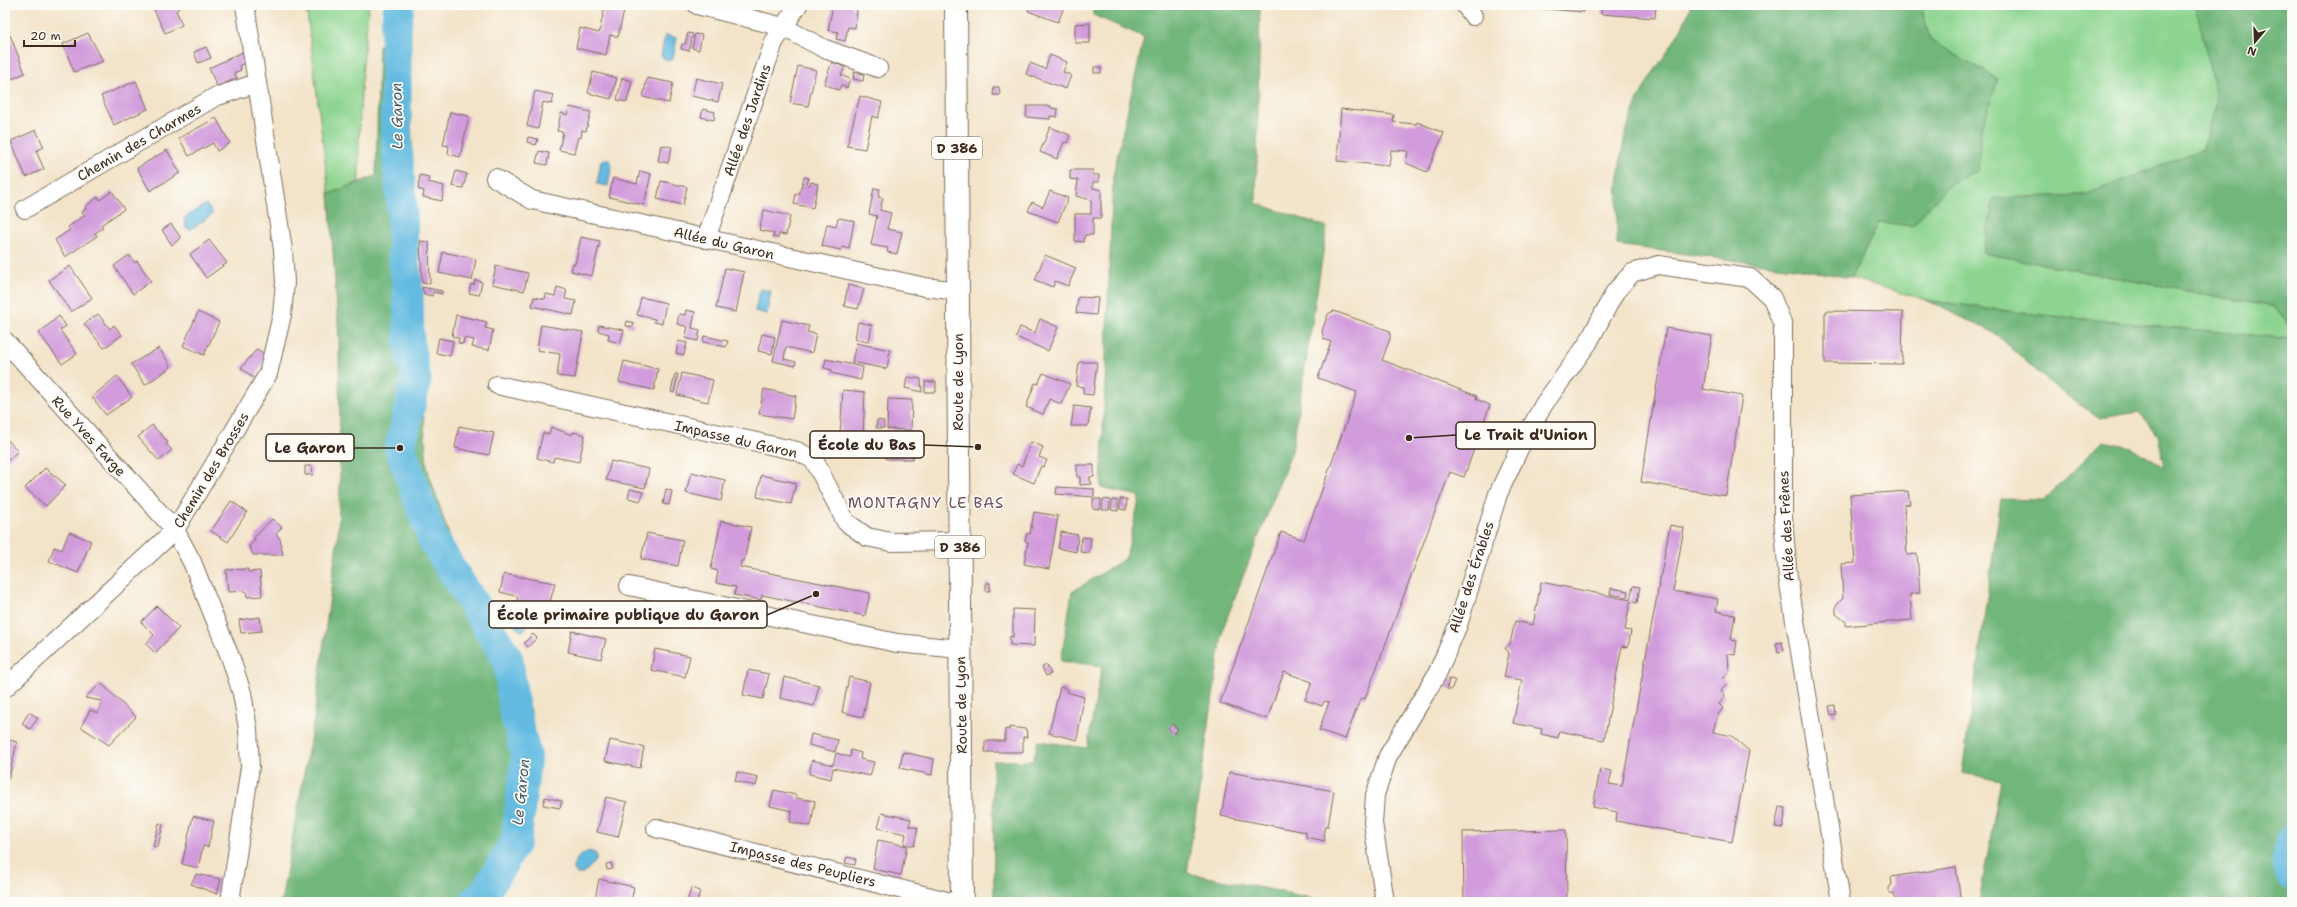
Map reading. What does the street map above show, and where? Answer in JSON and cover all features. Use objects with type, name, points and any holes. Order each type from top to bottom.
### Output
[{"type":"main road","name":"Route de Lyon","points":[[956,5],[962,902]]},
{"type":"street","points":[[245,5],[257,83]]},
{"type":"street","points":[[697,5],[783,27],[825,49],[878,68]]},
{"type":"street","name":"Allée des Jardins","points":[[706,239],[774,42],[798,5]]},
{"type":"street","name":"Chemin des Charmes","points":[[25,209],[215,97],[257,83]]},
{"type":"street","name":"Chemin des Brosses","points":[[5,688],[175,530],[268,374],[282,315],[285,282],[283,250],[257,83]]},
{"type":"street","name":"Allée du Garon","points":[[495,178],[532,200],[925,287],[958,291]]},
{"type":"street","name":"Allée des Frênes","points":[[1632,273],[1658,265],[1750,278],[1772,298],[1783,325],[1783,518],[1788,578],[1841,902]]},
{"type":"street","name":"Allée des Érables","points":[[1385,902],[1373,823],[1375,795],[1388,756],[1437,674],[1458,624],[1498,494],[1519,449],[1544,404],[1588,343],[1615,292],[1632,273]]},
{"type":"street","name":"Rue Yves Farge","points":[[5,341],[175,530],[192,562],[231,659],[242,694],[248,729],[250,767],[230,902]]},
{"type":"street","name":"Impasse du Garon","points":[[497,385],[797,451],[814,460],[846,522],[867,537],[891,542],[960,541]]},
{"type":"street","points":[[629,586],[897,643],[960,649]]},
{"type":"street","name":"Impasse des Peupliers","points":[[656,828],[951,902]]},
{"type":"green space","points":[[306,5],[369,5],[361,93],[359,182],[329,194]]},
{"type":"green space","points":[[1093,5],[1260,5],[1256,203],[1327,227],[1292,451],[1223,628],[1187,873],[1332,902],[994,902],[993,761],[1033,761],[1038,741],[1087,748],[1102,666],[1061,661],[1072,592],[1126,558],[1140,496],[1101,488],[1113,176],[1144,37],[1093,15]]},
{"type":"green space","points":[[1691,5],[1921,5],[1930,40],[1998,79],[1981,130],[1978,171],[1950,184],[1912,226],[1879,222],[1851,278],[1801,269],[1617,245],[1619,170],[1631,116],[1645,86],[1681,29]]},
{"type":"green space","points":[[1921,5],[2196,5],[2217,102],[2203,149],[2085,195],[1994,198],[1983,253],[2274,307],[2292,329],[2292,339],[2022,313],[1926,300],[1851,278],[1879,222],[1912,226],[1950,184],[1978,171],[1981,130],[1998,79],[1930,40]]},
{"type":"green space","points":[[2196,5],[2292,5],[2292,329],[2274,307],[1983,253],[1994,198],[2085,195],[2203,149],[2217,102]]},
{"type":"green space","points":[[379,46],[409,63],[420,362],[427,468],[459,566],[514,653],[531,711],[531,775],[522,847],[484,902],[281,902],[314,718],[338,535],[340,482],[339,339],[329,194],[376,176]]},
{"type":"green space","points":[[1926,300],[2022,313],[2292,339],[2292,902],[1979,902],[2001,780],[1962,773],[2001,499],[2044,500],[2103,441],[2131,447],[2165,468],[2158,435],[2139,412],[2100,418],[2054,387],[1996,334]]},
{"type":"water","points":[[665,35],[677,38],[673,59],[667,61],[661,56]]},
{"type":"water","points":[[608,159],[612,163],[608,186],[597,184],[601,161]]},
{"type":"water","points":[[206,204],[213,214],[191,229],[186,228],[184,218]]},
{"type":"water","points":[[760,289],[771,291],[767,314],[755,311]]},
{"type":"water","points":[[513,610],[529,624],[522,632],[506,617]]},
{"type":"water","points":[[590,851],[596,854],[596,861],[583,874],[577,874],[573,868],[575,862],[584,853]]},
{"type":"building","points":[[158,5],[179,5],[180,8],[176,10],[182,25],[165,33],[154,10],[159,8]]},
{"type":"building","points":[[833,5],[852,5],[852,8],[857,9],[855,28],[848,27],[845,41],[836,39],[838,32],[828,30]]},
{"type":"building","points":[[1030,5],[1065,5],[1058,22],[1028,11]]},
{"type":"building","points":[[1521,5],[1585,5],[1584,12],[1521,7]]},
{"type":"building","points":[[1602,5],[1656,5],[1655,18],[1601,14]]},
{"type":"building","points":[[605,6],[624,11],[618,37],[610,35],[606,55],[576,48],[580,28],[599,33]]},
{"type":"building","points":[[1090,23],[1090,43],[1075,43],[1075,24]]},
{"type":"building","points":[[88,33],[103,61],[74,72],[63,44]]},
{"type":"building","points":[[688,33],[693,34],[689,51],[681,49],[682,44],[685,44]]},
{"type":"building","points":[[695,34],[702,35],[699,50],[692,48]]},
{"type":"building","points":[[10,35],[25,73],[5,82],[5,37]]},
{"type":"building","points":[[206,47],[211,58],[198,63],[194,52]]},
{"type":"building","points":[[247,50],[250,61],[240,65],[241,70],[234,73],[237,78],[217,87],[209,68]]},
{"type":"building","points":[[1050,55],[1067,62],[1063,72],[1071,75],[1066,89],[1026,74],[1030,63],[1045,69]]},
{"type":"building","points":[[832,62],[845,67],[841,75],[850,79],[847,88],[841,85],[839,90],[824,84]]},
{"type":"building","points":[[798,66],[816,70],[808,106],[790,103]]},
{"type":"building","points":[[1094,67],[1101,67],[1101,73],[1094,73]]},
{"type":"building","points":[[593,72],[617,78],[611,99],[588,93]]},
{"type":"building","points":[[854,72],[864,74],[863,81],[853,79]]},
{"type":"building","points":[[622,78],[632,81],[627,102],[617,100]]},
{"type":"building","points":[[647,78],[673,83],[669,103],[643,97]]},
{"type":"building","points":[[696,78],[722,84],[718,102],[692,96]]},
{"type":"building","points":[[136,81],[148,109],[114,125],[101,96]]},
{"type":"building","points":[[994,87],[999,87],[1000,95],[993,95]]},
{"type":"building","points":[[535,91],[554,95],[552,104],[543,102],[538,129],[527,126]]},
{"type":"building","points":[[860,96],[882,102],[878,118],[872,116],[865,149],[847,146]]},
{"type":"building","points":[[1027,106],[1051,106],[1051,108],[1058,109],[1057,117],[1050,116],[1050,119],[1026,117]]},
{"type":"building","points":[[569,107],[591,112],[586,131],[582,130],[581,138],[578,137],[574,153],[559,150],[563,132],[557,131],[561,113],[567,115]]},
{"type":"building","points":[[703,109],[715,112],[714,120],[701,117]]},
{"type":"building","points":[[1341,109],[1394,115],[1393,122],[1416,124],[1417,122],[1444,133],[1427,172],[1406,163],[1408,151],[1391,150],[1389,166],[1337,161]]},
{"type":"building","points":[[450,112],[469,116],[460,157],[448,154],[449,146],[443,145]]},
{"type":"building","points":[[216,118],[230,143],[217,151],[213,143],[189,156],[179,138]]},
{"type":"building","points":[[1050,127],[1070,135],[1067,143],[1064,142],[1057,159],[1040,152]]},
{"type":"building","points":[[36,130],[44,147],[36,151],[44,169],[26,177],[11,141]]},
{"type":"building","points":[[528,137],[538,139],[536,145],[527,142]]},
{"type":"building","points":[[661,145],[672,147],[668,163],[658,161]]},
{"type":"building","points":[[167,150],[180,173],[150,191],[137,168]]},
{"type":"building","points":[[539,151],[549,153],[547,165],[536,163]]},
{"type":"building","points":[[1070,170],[1093,170],[1093,175],[1099,175],[1099,182],[1093,182],[1093,188],[1101,190],[1101,218],[1093,218],[1093,235],[1085,235],[1083,242],[1075,241],[1075,214],[1091,214],[1091,200],[1076,196],[1078,180],[1070,179]]},
{"type":"building","points":[[456,171],[467,174],[463,188],[452,186]]},
{"type":"building","points":[[640,171],[651,174],[644,205],[609,197],[613,178],[637,184]]},
{"type":"building","points":[[420,175],[429,177],[428,182],[444,186],[442,201],[423,197],[424,191],[418,189]]},
{"type":"building","points":[[804,177],[809,178],[807,185],[810,185],[811,182],[818,184],[813,208],[794,204],[796,194],[799,194]]},
{"type":"building","points":[[661,181],[687,187],[683,205],[657,199]]},
{"type":"building","points":[[874,188],[880,189],[878,197],[883,198],[880,210],[891,213],[887,229],[902,232],[897,254],[887,252],[888,248],[871,245],[877,216],[869,214]]},
{"type":"building","points":[[112,191],[124,209],[101,225],[103,228],[95,233],[97,236],[65,257],[55,240],[70,230],[68,227],[85,215],[82,212],[86,209],[85,207],[98,197],[100,200]]},
{"type":"building","points":[[1050,191],[1068,198],[1058,222],[1028,211],[1032,202],[1043,207]]},
{"type":"building","points":[[764,210],[790,216],[786,235],[779,234],[778,238],[773,237],[774,233],[759,230]]},
{"type":"building","points":[[840,218],[854,221],[849,249],[842,247],[841,250],[822,246],[827,224],[836,226],[838,219]]},
{"type":"building","points":[[171,224],[181,238],[172,245],[162,230]]},
{"type":"building","points":[[581,237],[600,241],[592,276],[571,271],[573,263],[575,264]]},
{"type":"building","points":[[209,240],[227,263],[206,278],[190,254]]},
{"type":"building","points":[[420,241],[429,242],[430,284],[422,283]]},
{"type":"building","points":[[443,252],[476,259],[472,280],[439,273]]},
{"type":"building","points":[[129,255],[135,263],[137,261],[151,281],[133,294],[114,266]]},
{"type":"building","points":[[1045,255],[1076,268],[1068,286],[1055,281],[1053,287],[1035,280]]},
{"type":"building","points":[[70,266],[92,298],[71,312],[49,280]]},
{"type":"building","points":[[496,266],[528,273],[524,291],[492,284]]},
{"type":"building","points":[[725,268],[744,272],[736,312],[716,308]]},
{"type":"building","points":[[475,280],[482,282],[479,295],[469,293],[471,284],[474,285]]},
{"type":"building","points":[[848,285],[864,289],[858,309],[844,306]]},
{"type":"building","points":[[422,287],[442,291],[442,294],[433,292],[432,296],[424,294]]},
{"type":"building","points":[[557,287],[567,290],[565,299],[576,301],[573,315],[532,306],[534,297],[545,299],[546,294],[555,296]]},
{"type":"building","points":[[641,297],[666,303],[662,324],[654,322],[655,319],[637,315]]},
{"type":"building","points":[[1078,297],[1098,298],[1096,315],[1076,313]]},
{"type":"building","points":[[686,310],[695,312],[692,328],[700,330],[698,341],[685,338],[688,327],[677,324],[679,314],[685,315]]},
{"type":"building","points":[[1334,311],[1390,331],[1390,339],[1382,360],[1477,396],[1476,399],[1490,405],[1464,477],[1450,472],[1365,699],[1361,698],[1345,739],[1319,730],[1329,702],[1324,701],[1322,706],[1305,700],[1312,682],[1284,672],[1267,719],[1220,703],[1281,532],[1304,540],[1357,392],[1318,378],[1331,342],[1324,339],[1322,331],[1328,314]]},
{"type":"building","points":[[1825,311],[1903,312],[1902,364],[1825,363]]},
{"type":"building","points":[[198,312],[219,322],[204,355],[183,346]]},
{"type":"building","points":[[98,314],[110,329],[114,325],[122,335],[104,348],[84,324]]},
{"type":"building","points":[[456,315],[487,322],[485,328],[493,330],[489,350],[472,347],[474,340],[464,338],[463,344],[458,343],[459,338],[452,336]]},
{"type":"building","points":[[59,316],[66,326],[60,330],[77,354],[62,364],[39,333]]},
{"type":"building","points":[[1040,319],[1058,327],[1048,351],[1016,337],[1020,327],[1035,333]]},
{"type":"building","points":[[782,320],[809,326],[807,332],[816,334],[812,353],[786,347],[784,359],[796,362],[795,366],[773,361]]},
{"type":"building","points":[[627,321],[634,323],[633,327],[626,326]]},
{"type":"building","points":[[858,322],[872,325],[869,342],[855,339]]},
{"type":"building","points":[[541,325],[583,332],[575,378],[557,376],[560,354],[537,350]]},
{"type":"building","points":[[599,325],[624,330],[620,343],[608,340],[609,334],[598,331]]},
{"type":"building","points":[[1666,328],[1712,336],[1703,389],[1742,396],[1726,496],[1641,482]]},
{"type":"building","points":[[762,334],[775,337],[772,354],[758,351]]},
{"type":"building","points":[[704,336],[728,341],[726,347],[703,342]]},
{"type":"building","points":[[439,338],[453,341],[450,356],[436,353]]},
{"type":"building","points":[[678,341],[687,343],[684,355],[676,353]]},
{"type":"building","points":[[856,343],[890,350],[887,369],[852,362]]},
{"type":"building","points":[[159,348],[171,367],[145,385],[131,364]]},
{"type":"building","points":[[257,349],[266,355],[255,379],[241,368]]},
{"type":"building","points":[[826,359],[863,367],[861,380],[831,373],[832,370],[824,368]]},
{"type":"building","points":[[624,361],[658,369],[654,390],[619,382]]},
{"type":"building","points":[[1079,362],[1097,362],[1093,395],[1083,394],[1083,387],[1076,386]]},
{"type":"building","points":[[682,373],[713,380],[708,402],[677,395]]},
{"type":"building","points":[[1043,373],[1070,384],[1061,404],[1049,399],[1043,414],[1026,407],[1035,383],[1038,384]]},
{"type":"building","points":[[675,374],[678,374],[674,393],[671,392]]},
{"type":"building","points":[[117,376],[132,397],[106,415],[92,397]]},
{"type":"building","points":[[907,377],[921,379],[922,392],[905,388]]},
{"type":"building","points":[[925,382],[936,382],[936,392],[925,392]]},
{"type":"building","points":[[764,389],[796,396],[792,419],[759,414]]},
{"type":"building","points":[[843,390],[865,392],[863,435],[840,434]]},
{"type":"building","points":[[888,399],[912,400],[911,430],[887,429]]},
{"type":"building","points":[[1074,406],[1091,408],[1088,426],[1071,426]]},
{"type":"building","points":[[877,420],[884,421],[884,428],[876,428]]},
{"type":"building","points":[[152,425],[168,442],[166,444],[172,450],[159,461],[138,437]]},
{"type":"building","points":[[459,426],[494,433],[489,455],[455,448]]},
{"type":"building","points":[[551,427],[572,435],[573,432],[585,435],[579,462],[554,457],[553,462],[537,458],[543,433],[549,434]]},
{"type":"building","points":[[904,432],[920,432],[920,443],[913,443],[913,459],[886,459],[886,441],[904,441]]},
{"type":"building","points":[[6,438],[18,451],[5,463],[5,439]]},
{"type":"building","points":[[1031,442],[1043,447],[1039,457],[1047,460],[1044,467],[1041,466],[1034,483],[1013,474],[1017,464],[1022,466]]},
{"type":"building","points":[[611,461],[649,469],[645,488],[606,480]]},
{"type":"building","points":[[1077,465],[1094,465],[1094,477],[1089,477],[1092,484],[1080,485],[1080,477],[1077,477]]},
{"type":"building","points":[[305,466],[312,466],[313,475],[305,475]]},
{"type":"building","points":[[45,468],[66,485],[46,506],[25,488]]},
{"type":"building","points":[[691,472],[725,480],[721,501],[686,493]]},
{"type":"building","points":[[761,475],[796,483],[791,504],[757,497]]},
{"type":"building","points":[[1057,487],[1094,489],[1094,497],[1056,494]]},
{"type":"building","points":[[630,489],[643,492],[641,501],[628,498]]},
{"type":"building","points":[[666,489],[672,491],[669,505],[663,504]]},
{"type":"building","points":[[1908,491],[1910,504],[1904,505],[1907,555],[1917,554],[1920,593],[1910,594],[1912,620],[1846,626],[1846,622],[1836,614],[1836,606],[1843,598],[1841,564],[1855,563],[1850,495]]},
{"type":"building","points":[[1093,499],[1101,499],[1100,510],[1093,509]]},
{"type":"building","points":[[1103,499],[1110,500],[1109,510],[1102,510]]},
{"type":"building","points":[[1120,499],[1127,499],[1126,510],[1120,509]]},
{"type":"building","points":[[1112,500],[1118,500],[1118,511],[1111,510]]},
{"type":"building","points":[[231,501],[247,512],[228,542],[211,531]]},
{"type":"building","points":[[1034,512],[1058,516],[1049,569],[1024,564],[1028,542],[1025,541],[1027,533],[1030,534]]},
{"type":"building","points":[[272,519],[282,527],[276,534],[280,539],[283,555],[253,555],[249,546],[255,540],[253,539]]},
{"type":"building","points":[[721,521],[751,527],[744,561],[741,561],[740,567],[870,593],[865,616],[762,595],[761,600],[734,595],[736,587],[716,583],[718,571],[711,569]]},
{"type":"building","points":[[1670,525],[1684,528],[1673,591],[1718,599],[1716,611],[1735,615],[1731,640],[1737,641],[1735,655],[1728,654],[1729,671],[1723,679],[1727,683],[1721,691],[1725,696],[1719,704],[1723,708],[1717,716],[1713,732],[1732,736],[1749,751],[1732,842],[1616,821],[1617,812],[1593,807],[1600,769],[1612,771],[1609,784],[1622,786]]},
{"type":"building","points":[[69,532],[91,541],[78,573],[49,561],[54,547],[62,550]]},
{"type":"building","points":[[1061,532],[1078,535],[1076,552],[1058,548]]},
{"type":"building","points":[[647,533],[683,540],[678,566],[641,559]]},
{"type":"building","points":[[1082,537],[1091,538],[1089,553],[1080,552]]},
{"type":"building","points":[[248,569],[248,572],[260,571],[262,596],[247,597],[246,591],[228,592],[226,570]]},
{"type":"building","points":[[504,574],[555,583],[548,610],[516,603],[518,598],[516,596],[500,592]]},
{"type":"building","points":[[1541,582],[1630,600],[1633,586],[1640,587],[1637,603],[1630,602],[1625,630],[1631,631],[1628,647],[1622,646],[1604,740],[1559,731],[1558,738],[1541,734],[1542,729],[1513,723],[1522,680],[1504,677],[1509,653],[1505,648],[1510,644],[1515,621],[1533,625]]},
{"type":"building","points":[[986,583],[990,583],[990,591],[986,591]]},
{"type":"building","points":[[1611,588],[1628,591],[1627,597],[1610,594]]},
{"type":"building","points":[[157,606],[179,628],[155,653],[146,644],[154,635],[141,622]]},
{"type":"building","points":[[1013,609],[1035,610],[1034,646],[1010,645],[1010,636],[1013,637]]},
{"type":"building","points":[[260,617],[262,631],[241,633],[239,620]]},
{"type":"building","points":[[572,631],[606,639],[601,659],[568,652]]},
{"type":"building","points":[[533,634],[537,638],[528,647],[524,643]]},
{"type":"building","points":[[1782,642],[1784,651],[1778,652],[1776,643]]},
{"type":"building","points":[[655,649],[690,656],[685,677],[651,670]]},
{"type":"building","points":[[1047,665],[1051,674],[1046,676],[1042,667]]},
{"type":"building","points":[[748,670],[769,674],[763,699],[743,695]]},
{"type":"building","points":[[784,677],[819,685],[814,706],[780,698]]},
{"type":"building","points":[[849,677],[870,682],[863,717],[842,712]]},
{"type":"building","points":[[1449,679],[1455,680],[1451,690],[1447,689]]},
{"type":"building","points":[[101,683],[136,717],[109,745],[81,727],[90,710],[98,713],[102,701],[85,698]]},
{"type":"building","points":[[1060,687],[1068,689],[1067,692],[1084,697],[1077,740],[1049,733]]},
{"type":"building","points":[[1835,705],[1836,715],[1831,716],[1829,706]]},
{"type":"building","points":[[29,712],[38,718],[30,729],[22,724]]},
{"type":"building","points":[[1172,724],[1178,729],[1174,734],[1168,728]]},
{"type":"building","points":[[1009,727],[1026,729],[1027,737],[1023,737],[1023,752],[985,752],[985,741],[1005,741],[1005,729],[1009,730]]},
{"type":"building","points":[[811,734],[838,740],[835,752],[809,745]]},
{"type":"building","points":[[5,739],[17,742],[9,778],[5,777]]},
{"type":"building","points":[[610,740],[644,747],[640,768],[605,761]]},
{"type":"building","points":[[851,750],[861,753],[860,759],[874,762],[870,776],[833,768],[831,779],[809,774],[812,760],[833,765],[836,753],[850,757]]},
{"type":"building","points":[[903,752],[934,759],[932,775],[900,768]]},
{"type":"building","points":[[737,772],[758,777],[756,786],[735,781]]},
{"type":"building","points":[[1229,772],[1334,791],[1328,826],[1324,828],[1325,841],[1306,837],[1306,832],[1221,816]]},
{"type":"building","points":[[774,790],[796,795],[796,798],[815,801],[811,826],[790,822],[792,811],[770,806]]},
{"type":"building","points":[[545,797],[562,801],[560,808],[543,805]]},
{"type":"building","points":[[606,797],[627,802],[618,837],[597,832]]},
{"type":"building","points":[[1779,807],[1786,808],[1783,828],[1775,827]]},
{"type":"building","points":[[882,813],[911,819],[909,826],[918,828],[914,846],[904,844],[906,834],[878,828]]},
{"type":"building","points":[[193,816],[214,821],[208,847],[203,846],[198,868],[182,864]]},
{"type":"building","points":[[159,823],[163,824],[158,847],[153,846]]},
{"type":"building","points":[[1566,830],[1567,902],[1464,902],[1463,832]]},
{"type":"building","points":[[878,840],[907,846],[901,875],[873,869]]},
{"type":"building","points":[[847,857],[856,859],[855,865],[845,863]]},
{"type":"building","points":[[611,863],[613,869],[607,870],[606,864]]},
{"type":"building","points":[[1956,867],[1961,902],[1907,902],[1907,900],[1895,902],[1894,894],[1889,893],[1889,888],[1892,884],[1891,877]]},
{"type":"building","points":[[196,874],[221,879],[217,894],[191,884]]},
{"type":"building","points":[[599,879],[634,887],[631,902],[605,902],[595,900]]},
{"type":"building","points":[[691,888],[700,891],[697,902],[687,902]]},
{"type":"waterway","name":"Le Garon","points":[[399,5],[396,28],[396,134],[402,210],[403,256],[408,292],[409,345],[416,380],[400,448],[433,540],[508,659],[514,709],[526,756],[516,841],[485,892],[474,902]]},
{"type":"waterway","points":[[2292,840],[2287,863],[2292,875]]},
{"type":"place","name":"Le Trait d'Union","points":[[1409,438]]},
{"type":"place","name":"École du Bas","points":[[978,447]]},
{"type":"place","name":"Le Garon","points":[[400,448]]},
{"type":"place","name":"École primaire publique du Garon","points":[[816,594]]},
{"type":"district","name":"MONTAGNY LE BAS","points":[[926,503]]}]
